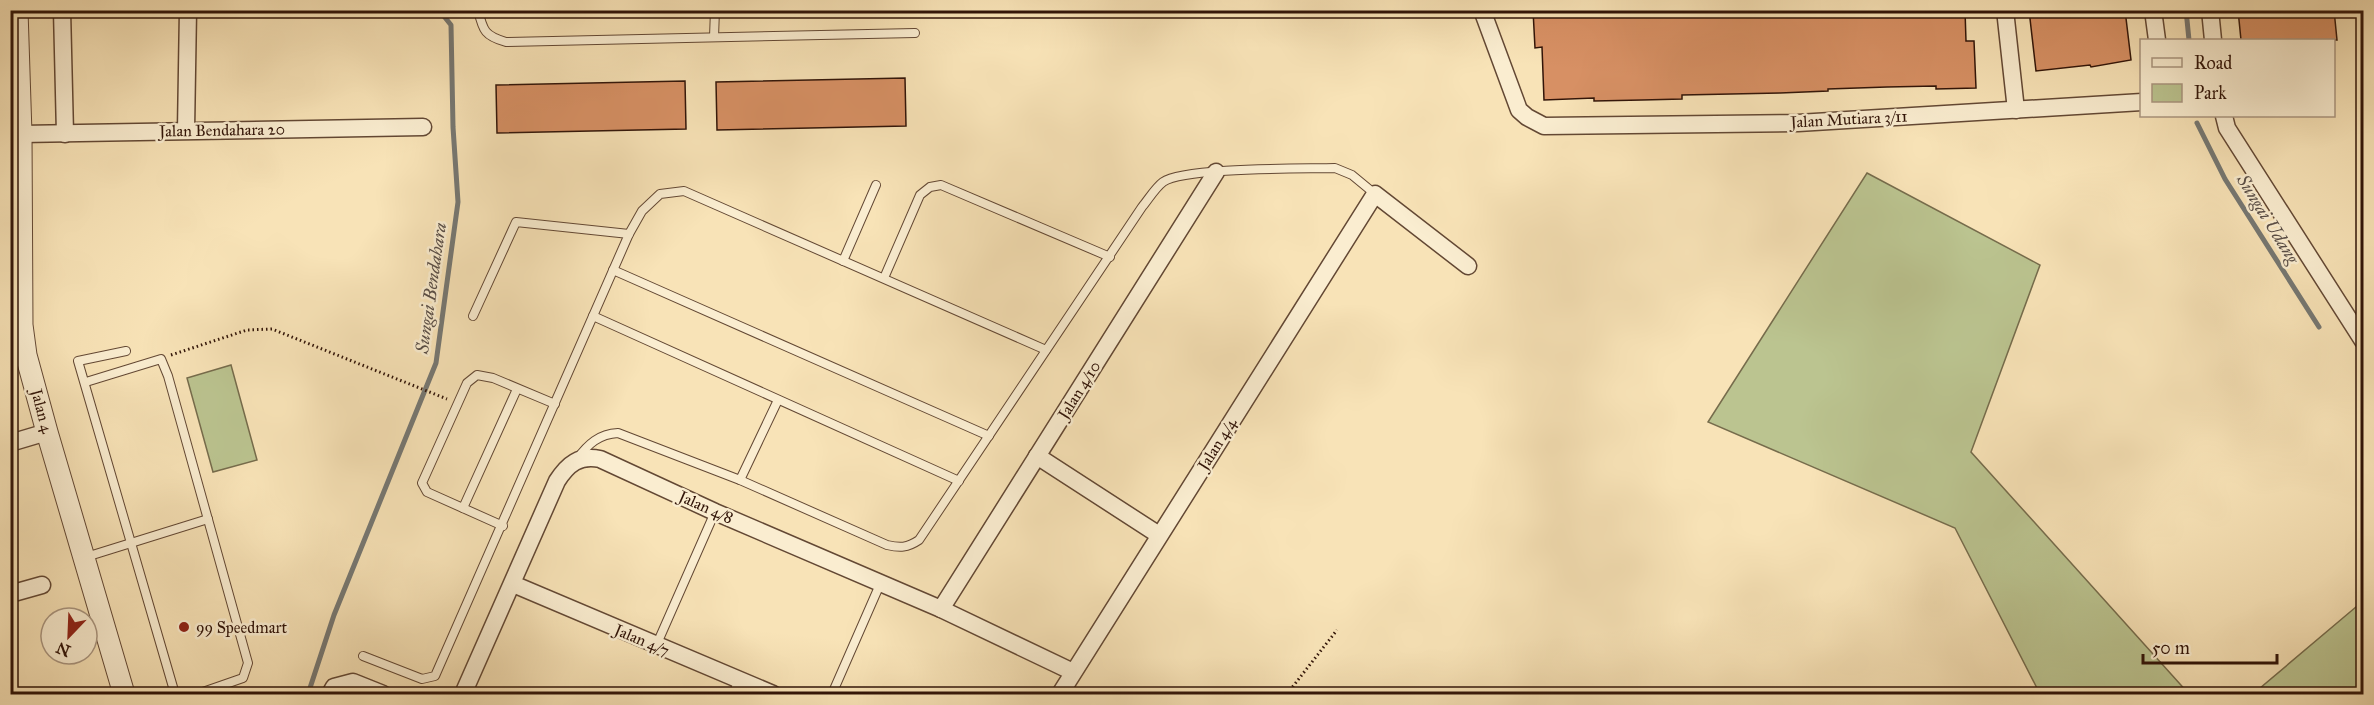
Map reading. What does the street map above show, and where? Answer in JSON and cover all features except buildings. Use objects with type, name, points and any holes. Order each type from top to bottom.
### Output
[{"type":"street","name":"Jalan 4","points":[[17,10],[14,51],[21,134],[22,325],[26,355],[124,694]]},
{"type":"street","points":[[62,10],[65,134]]},
{"type":"street","points":[[186,130],[188,10]]},
{"type":"street","name":"Jalan Mutiara 3/11","points":[[1482,10],[1519,110],[1544,126],[1798,123],[2140,102]]},
{"type":"street","points":[[2005,10],[2016,110]]},
{"type":"street","points":[[2153,10],[2157,39]]},
{"type":"street","points":[[2210,10],[2213,39]]},
{"type":"street","points":[[2224,117],[2227,128],[2363,341]]},
{"type":"street","name":"Jalan Bendahara 20","points":[[21,134],[423,127]]},
{"type":"street","name":"Jalan 4/10","points":[[941,609],[1216,172]]},
{"type":"street","points":[[1375,194],[1468,266]]},
{"type":"street","name":"Jalan 4/4","points":[[1060,694],[1375,194]]},
{"type":"street","points":[[10,443],[47,432]]},
{"type":"street","points":[[1037,456],[1160,535]]},
{"type":"street","name":"Jalan 4/8","points":[[576,460],[600,459],[715,512],[941,609],[1073,672]]},
{"type":"street","points":[[463,694],[557,481],[565,469],[576,460]]},
{"type":"street","name":"Jalan 4/7","points":[[513,584],[656,646],[736,687],[773,694]]},
{"type":"street","points":[[10,594],[42,585]]},
{"type":"street","points":[[332,691],[353,682],[383,694]]},
{"type":"lane","points":[[478,10],[482,29],[493,39],[506,42],[915,33]]},
{"type":"lane","points":[[714,37],[715,10]]},
{"type":"lane","points":[[576,460],[596,440],[606,434],[618,434],[740,480],[887,545],[901,548],[910,546],[919,540],[1142,207],[1163,182],[1179,176],[1216,172],[1335,168],[1352,175],[1375,194]]},
{"type":"lane","points":[[843,261],[876,185]]},
{"type":"lane","points":[[884,278],[921,195],[930,187],[941,185],[1110,257]]},
{"type":"lane","points":[[363,656],[422,679],[435,676],[629,234],[642,211],[660,194],[684,191],[1046,350]]},
{"type":"lane","points":[[473,316],[516,222],[629,234]]},
{"type":"lane","points":[[613,270],[989,436]]},
{"type":"lane","points":[[593,316],[959,481]]},
{"type":"lane","points":[[126,351],[78,361],[86,382],[175,694],[178,694]]},
{"type":"lane","points":[[86,382],[161,359],[248,663],[243,678],[197,694]]},
{"type":"lane","points":[[502,526],[427,492],[422,483],[456,404],[467,383],[477,375],[494,378],[555,404]]},
{"type":"lane","points":[[463,508],[517,389]]},
{"type":"lane","points":[[740,480],[778,400]]},
{"type":"lane","points":[[656,646],[715,512]]},
{"type":"lane","points":[[83,558],[208,519]]},
{"type":"lane","points":[[832,694],[881,582]]},
{"type":"path","points":[[161,359],[247,330],[272,329],[446,399]]},
{"type":"path","points":[[1287,694],[1337,630]]},
{"type":"green space","points":[[1867,173],[2040,265],[1971,452],[2189,694],[2040,694],[1955,528],[1708,422]]},
{"type":"green space","points":[[231,365],[257,460],[213,472],[187,378]]},
{"type":"green space","points":[[2363,601],[2363,694],[2253,694]]},
{"type":"waterway","name":"Sungai Bendahara","points":[[308,694],[334,615],[436,363],[458,202],[453,127],[451,25],[439,10]]},
{"type":"waterway","name":"Sungai Udang","points":[[2186,10],[2189,39]]},
{"type":"waterway","name":"Sungai Udang","points":[[2197,123],[2225,179],[2319,327]]},
{"type":"place","name":"99 Speedmart","points":[[184,627]]}]
